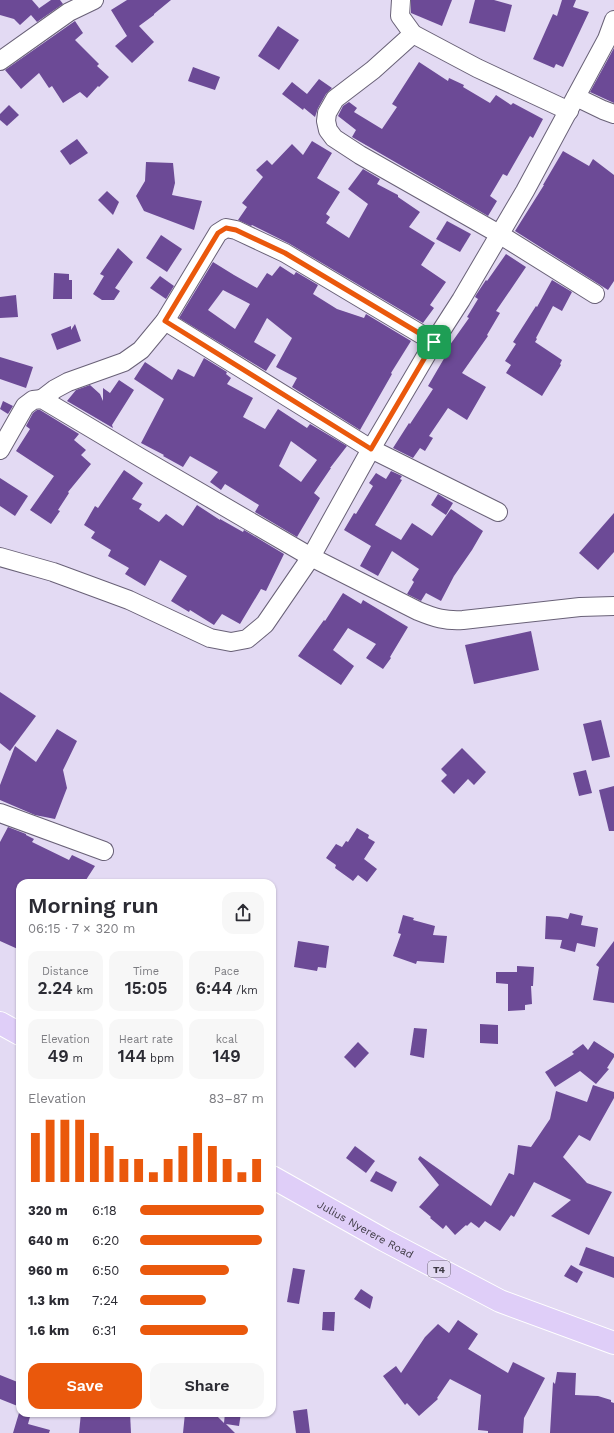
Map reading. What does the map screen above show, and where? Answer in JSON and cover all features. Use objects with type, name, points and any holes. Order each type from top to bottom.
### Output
[{"type":"highway","points":[[0,1023],[16,1032]]},
{"type":"highway","name":"Julius Nyerere Road","points":[[276,1179],[384,1240],[500,1301],[614,1343]]},
{"type":"street","points":[[0,61],[69,12],[94,0]]},
{"type":"street","points":[[401,0],[400,16],[414,34],[476,68],[573,104],[603,110],[614,114]]},
{"type":"street","points":[[0,557],[53,572],[129,600],[210,638],[232,642],[247,638],[265,624],[311,557],[371,449],[525,191],[607,39],[614,20]]},
{"type":"street","points":[[414,34],[373,70],[335,99],[327,113],[326,121],[328,130],[334,138],[360,155],[499,234],[595,294]]},
{"type":"street","points":[[42,400],[55,388],[124,362],[141,350],[165,321],[218,233],[226,228],[236,230],[285,253],[434,342]]},
{"type":"street","points":[[165,321],[371,449],[498,512]]},
{"type":"street","points":[[0,450],[26,406],[33,400],[42,400],[311,557],[418,611],[435,618],[448,621],[580,606],[614,606]]},
{"type":"street","points":[[0,813],[104,851]]},
{"type":"building","points":[[0,0],[32,0],[39,8],[38,9],[51,0],[60,0],[63,4],[37,22],[31,15],[20,25],[14,19],[0,15]]},
{"type":"building","points":[[127,0],[171,0],[139,26],[154,42],[132,63],[115,46],[127,36],[111,10]]},
{"type":"building","points":[[411,0],[452,0],[442,26],[411,13]]},
{"type":"building","points":[[475,0],[494,0],[512,5],[505,32],[469,23]]},
{"type":"building","points":[[562,0],[576,0],[573,7],[589,12],[563,67],[556,64],[554,68],[533,59],[553,14],[557,16]]},
{"type":"building","points":[[75,21],[83,33],[75,40],[99,64],[97,66],[109,77],[87,98],[80,92],[63,103],[52,86],[49,88],[39,73],[21,89],[5,70]]},
{"type":"building","points":[[278,26],[299,40],[279,70],[258,56]]},
{"type":"building","points":[[614,48],[614,103],[590,92]]},
{"type":"building","points":[[419,62],[448,81],[449,78],[464,85],[463,87],[490,103],[496,95],[511,105],[513,103],[543,119],[533,138],[530,136],[507,176],[503,174],[490,196],[497,201],[488,216],[352,137],[356,130],[338,116],[343,106],[349,102],[357,108],[354,112],[382,129],[397,107],[392,104]]},
{"type":"building","points":[[193,67],[220,77],[215,90],[188,81]]},
{"type":"building","points":[[319,79],[332,88],[326,94],[315,117],[282,94],[292,82],[307,94]]},
{"type":"building","points":[[9,105],[19,115],[7,126],[0,120],[0,114]]},
{"type":"building","points":[[77,139],[88,153],[70,165],[60,151]]},
{"type":"building","points":[[312,141],[332,153],[317,178],[340,192],[326,214],[330,217],[326,223],[349,238],[368,204],[348,189],[363,169],[380,179],[377,184],[398,195],[398,197],[420,212],[409,227],[435,243],[421,265],[446,282],[430,305],[434,308],[423,323],[290,244],[252,225],[251,226],[238,220],[247,207],[242,203],[263,177],[256,170],[267,160],[272,165],[292,144],[303,155]]},
{"type":"building","points":[[563,151],[589,166],[593,159],[614,175],[614,281],[608,290],[515,231],[544,185]]},
{"type":"building","points":[[146,162],[173,163],[175,183],[172,195],[202,201],[194,230],[144,211],[136,196],[145,181]]},
{"type":"building","points":[[107,191],[119,202],[113,215],[98,200]]},
{"type":"building","points":[[447,221],[471,234],[460,252],[436,239]]},
{"type":"building","points":[[161,235],[182,249],[167,272],[146,258]]},
{"type":"building","points":[[118,248],[133,262],[115,288],[120,291],[114,300],[102,300],[93,294],[104,276],[100,274]]},
{"type":"building","points":[[506,254],[526,267],[496,311],[500,313],[487,335],[488,336],[462,373],[486,387],[467,420],[448,408],[429,436],[433,438],[425,451],[420,448],[413,458],[393,448],[433,389],[428,386],[449,350],[447,349],[469,318],[467,317],[478,299],[475,297],[476,295]]},
{"type":"building","points":[[213,262],[257,288],[267,273],[272,276],[280,266],[294,275],[296,272],[318,285],[313,294],[337,309],[364,318],[366,314],[411,341],[391,373],[392,374],[360,430],[292,387],[297,378],[276,367],[292,338],[267,318],[254,342],[276,355],[266,371],[179,318]],"holes":[[[223,290],[250,304],[235,329],[208,310]]]},
{"type":"building","points":[[54,273],[69,274],[69,280],[72,280],[72,299],[53,299]]},
{"type":"building","points":[[160,276],[174,286],[166,299],[150,288]]},
{"type":"building","points":[[552,280],[572,292],[562,311],[553,306],[536,338],[537,339],[535,342],[562,360],[561,365],[542,396],[506,373],[511,365],[505,361],[516,344],[513,342],[536,306],[537,307]]},
{"type":"building","points":[[16,295],[18,317],[0,318],[0,297]]},
{"type":"building","points":[[75,324],[81,341],[57,350],[51,334],[71,326],[71,330]]},
{"type":"building","points":[[0,357],[33,367],[26,388],[0,379]]},
{"type":"building","points":[[204,358],[227,372],[226,374],[231,378],[227,384],[253,398],[243,417],[265,429],[278,409],[307,428],[310,424],[347,446],[330,468],[314,493],[320,498],[297,537],[255,512],[259,505],[225,484],[221,490],[210,482],[218,472],[190,456],[183,467],[141,443],[164,399],[134,379],[145,362],[172,380],[178,369],[194,377]],"holes":[[[291,441],[317,460],[301,482],[279,466]]]},
{"type":"building","points":[[119,380],[134,390],[112,425],[113,428],[67,401],[76,390],[90,385],[100,394],[103,401],[103,388],[110,393]]},
{"type":"building","points":[[3,401],[13,406],[8,414],[0,409]]},
{"type":"building","points":[[40,410],[79,434],[74,440],[86,450],[81,455],[91,464],[68,492],[69,493],[58,510],[60,511],[51,524],[30,510],[54,476],[16,451],[30,429],[26,426],[33,413]]},
{"type":"building","points":[[124,470],[143,483],[132,499],[142,504],[139,509],[159,522],[166,514],[183,526],[197,505],[220,520],[243,532],[244,530],[284,554],[266,591],[261,589],[240,624],[222,614],[214,625],[190,610],[189,612],[171,601],[187,576],[160,560],[145,586],[125,574],[129,568],[108,556],[111,550],[91,538],[95,532],[84,525],[95,506],[98,508]]},
{"type":"building","points":[[391,471],[402,476],[400,479],[402,480],[375,525],[401,540],[412,523],[432,536],[451,509],[483,531],[454,576],[441,601],[426,593],[421,601],[407,594],[414,582],[412,580],[419,569],[392,551],[378,576],[360,566],[371,546],[344,530],[354,513],[356,514],[373,486],[369,483],[376,473],[386,479]]},
{"type":"building","points":[[0,478],[28,496],[15,516],[0,506]]},
{"type":"building","points":[[438,494],[453,503],[446,515],[431,505]]},
{"type":"building","points":[[614,513],[614,552],[598,570],[579,553]]},
{"type":"building","points":[[343,593],[361,604],[363,600],[408,627],[390,657],[391,658],[383,669],[366,658],[376,644],[348,628],[333,650],[354,666],[341,685],[298,656],[324,620],[325,621]]},
{"type":"building","points":[[531,631],[539,670],[474,684],[465,645]]},
{"type":"building","points":[[0,692],[36,716],[10,751],[0,743]]},
{"type":"building","points":[[601,720],[610,757],[592,761],[583,724]]},
{"type":"building","points":[[57,729],[77,741],[63,770],[67,788],[55,819],[35,815],[0,800],[0,785],[15,746],[36,762]]},
{"type":"building","points":[[462,748],[486,772],[474,785],[468,779],[454,794],[441,781],[447,775],[441,769]]},
{"type":"building","points":[[586,770],[592,793],[579,796],[573,773]]},
{"type":"building","points":[[614,786],[614,831],[609,831],[599,790]]},
{"type":"building","points":[[8,827],[26,834],[34,839],[32,842],[69,860],[72,855],[95,866],[87,879],[16,879],[16,948],[0,941],[0,842]]},
{"type":"building","points":[[357,828],[369,835],[368,838],[375,842],[364,859],[377,869],[367,882],[358,875],[353,881],[335,868],[336,865],[326,858],[336,844],[342,847],[346,841],[348,842]]},
{"type":"building","points":[[570,913],[583,916],[581,925],[598,928],[595,947],[577,943],[575,952],[560,948],[562,940],[545,939],[546,916],[568,919]]},
{"type":"building","points":[[403,915],[414,918],[413,920],[435,926],[433,935],[447,936],[444,963],[417,961],[416,964],[393,956],[401,934],[398,933]]},
{"type":"building","points":[[298,941],[329,946],[326,968],[318,967],[317,971],[294,967]]},
{"type":"building","points":[[614,941],[614,1003],[593,1000],[599,967],[596,965]]},
{"type":"building","points":[[517,966],[534,967],[533,986],[531,986],[532,1004],[525,1005],[525,1010],[508,1011],[508,984],[496,983],[496,972],[517,972]]},
{"type":"building","points":[[480,1024],[498,1025],[498,1044],[480,1043]]},
{"type":"building","points":[[414,1028],[427,1029],[424,1058],[410,1055]]},
{"type":"building","points":[[594,1041],[614,1054],[614,1057],[607,1068],[609,1069],[596,1084],[580,1071],[555,1087],[545,1072],[574,1054],[572,1052],[583,1044],[588,1050]]},
{"type":"building","points":[[358,1042],[369,1053],[355,1068],[344,1057]]},
{"type":"building","points":[[593,1085],[614,1092],[614,1098],[590,1141],[579,1135],[563,1157],[587,1183],[612,1192],[589,1235],[551,1216],[571,1200],[534,1182],[514,1217],[511,1215],[500,1231],[485,1221],[479,1228],[471,1222],[455,1235],[446,1225],[443,1229],[419,1207],[439,1185],[418,1159],[420,1156],[491,1206],[509,1173],[514,1175],[518,1145],[531,1147],[550,1119],[556,1091],[587,1102]]},
{"type":"building","points":[[355,1146],[375,1161],[366,1173],[346,1158]]},
{"type":"building","points":[[376,1171],[397,1182],[392,1192],[370,1181]]},
{"type":"building","points":[[586,1247],[614,1257],[614,1278],[579,1265]]},
{"type":"building","points":[[571,1265],[583,1272],[577,1283],[564,1276]]},
{"type":"building","points":[[293,1268],[305,1270],[299,1304],[287,1302]]},
{"type":"building","points":[[361,1289],[373,1297],[370,1309],[354,1299]]},
{"type":"building","points":[[323,1312],[335,1312],[334,1331],[322,1330]]},
{"type":"building","points":[[458,1320],[478,1334],[468,1349],[508,1373],[513,1362],[545,1378],[524,1418],[523,1433],[488,1433],[488,1431],[478,1430],[481,1395],[450,1379],[437,1398],[438,1399],[419,1416],[407,1403],[405,1405],[383,1376],[396,1366],[401,1373],[425,1337],[438,1324],[449,1333]]},
{"type":"building","points":[[557,1372],[576,1373],[575,1395],[598,1396],[611,1400],[611,1402],[614,1403],[614,1433],[550,1433],[553,1382],[555,1384]]},
{"type":"building","points":[[0,1375],[16,1381],[16,1405],[0,1399]]},
{"type":"building","points":[[307,1409],[310,1433],[296,1433],[293,1411]]},
{"type":"building","points":[[18,1417],[30,1417],[28,1424],[50,1430],[49,1433],[13,1433]]},
{"type":"building","points":[[81,1417],[130,1417],[131,1433],[79,1433]]},
{"type":"building","points":[[185,1417],[218,1417],[224,1423],[225,1417],[240,1417],[239,1426],[226,1424],[235,1433],[183,1433]]},
{"type":"route","points":[[226,228],[236,230],[285,253],[434,342],[371,449],[165,321],[218,233],[226,228]]}]
